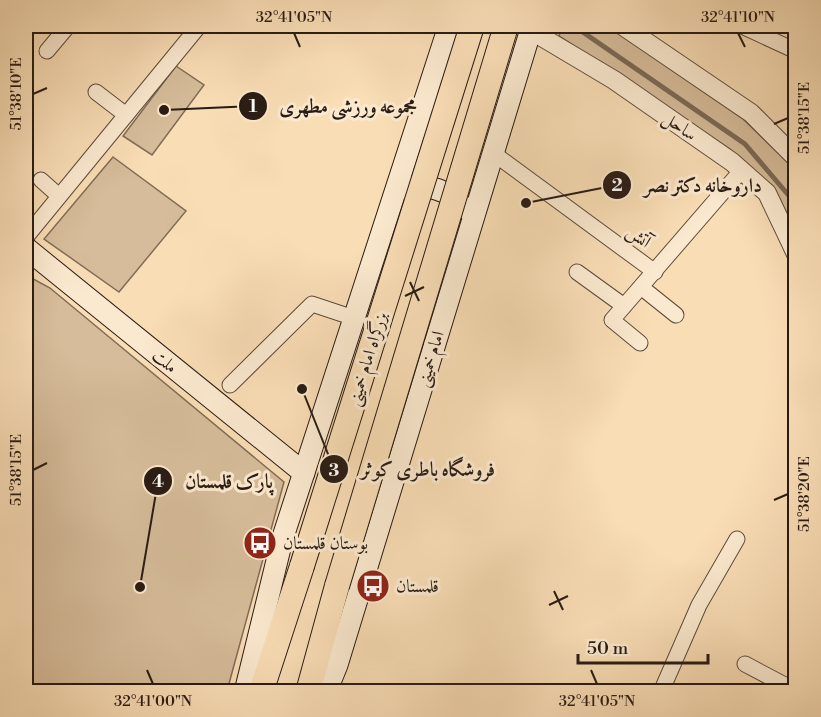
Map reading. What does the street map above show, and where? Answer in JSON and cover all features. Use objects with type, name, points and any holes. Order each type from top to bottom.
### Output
[{"type":"highway","name":"بزرگراه امام خمینی","points":[[261,692],[472,26]]},
{"type":"highway","name":"بزرگراه امام خمینی","points":[[308,692],[337,586],[506,26]]},
{"type":"main road","points":[[245,692],[282,540],[449,26]]},
{"type":"main road","name":"امام خمینی","points":[[326,692],[337,665],[531,28]]},
{"type":"main road","points":[[407,156],[428,179],[444,185],[474,185],[484,180]]},
{"type":"main road","points":[[395,192],[408,187],[437,189],[452,196],[463,206],[472,222]]},
{"type":"main road","name":"ملت","points":[[26,248],[304,473]]},
{"type":"street","points":[[47,51],[68,26]]},
{"type":"street","points":[[623,26],[751,113],[795,158]]},
{"type":"street","points":[[742,26],[795,51]]},
{"type":"street","name":"ساحل","points":[[531,28],[614,80],[741,171],[767,193],[795,254]]},
{"type":"street","points":[[26,237],[126,115],[190,29]]},
{"type":"street","points":[[96,92],[126,115]]},
{"type":"street","name":"آتش","points":[[493,153],[655,272],[741,171]]},
{"type":"street","points":[[41,180],[59,196]]},
{"type":"street","points":[[577,272],[624,306]]},
{"type":"street","points":[[640,343],[612,320],[655,272]]},
{"type":"street","points":[[641,287],[676,315]]},
{"type":"street","points":[[230,385],[312,304],[354,318]]},
{"type":"street","points":[[661,692],[699,605],[737,539]]},
{"type":"street","points":[[745,664],[789,689]]},
{"type":"shaded area","points":[[562,26],[608,26],[743,119],[795,169],[795,235],[766,182],[730,149],[559,36]]},
{"type":"shaded area","points":[[176,66],[204,85],[152,155],[123,136]]},
{"type":"shaded area","points":[[113,157],[186,211],[119,292],[44,239]]},
{"type":"shaded area","points":[[26,275],[50,288],[284,482],[227,691],[26,691]]},
{"type":"waterway","points":[[574,26],[745,144],[796,204]]},
{"type":"place","name":"مجموعه ورزشی مطهری","points":[[164,110]]},
{"type":"place","name":"داروخانه دکتر نصر","points":[[526,203]]},
{"type":"place","name":"فروشگاه باطری کوثر","points":[[302,389]]},
{"type":"place","name":"بوستان قلمستان","points":[[260,543]]},
{"type":"place","name":"قلمستان","points":[[373,586]]},
{"type":"place","name":"پارک قلمستان","points":[[140,587]]}]
